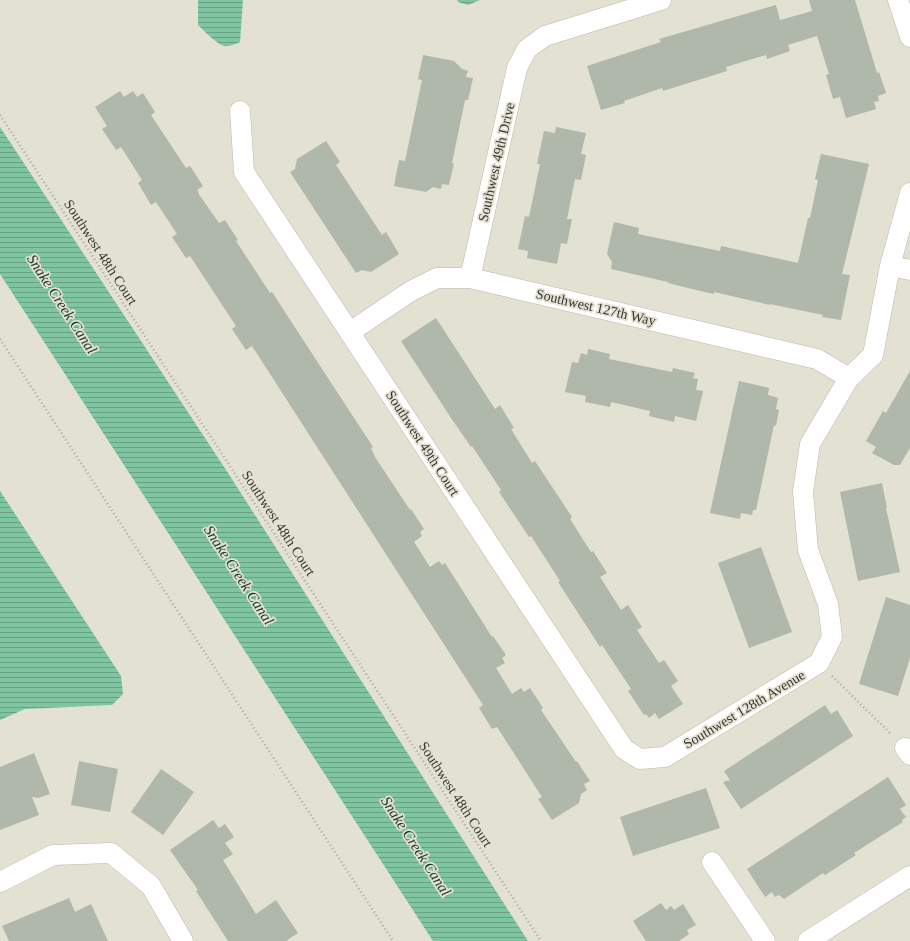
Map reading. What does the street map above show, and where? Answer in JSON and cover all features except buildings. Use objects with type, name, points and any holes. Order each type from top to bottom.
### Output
[{"type":"street","name":"Southwest 49th Drive","points":[[470,278],[517,68],[527,49],[545,36],[661,0]]},
{"type":"street","points":[[898,0],[910,37]]},
{"type":"street","name":"Southwest 49th Court","points":[[240,111],[244,172],[624,749],[640,759]]},
{"type":"street","points":[[849,378],[873,355],[890,266],[910,193]]},
{"type":"street","points":[[890,266],[910,270]]},
{"type":"street","name":"Southwest 127th Way","points":[[350,332],[411,291],[437,278],[470,278],[817,359],[849,378]]},
{"type":"street","name":"Southwest 128th Avenue","points":[[640,759],[665,757],[819,663],[832,637],[828,604],[808,550],[803,492],[810,444],[849,378]]},
{"type":"street","points":[[0,882],[53,855],[111,853],[151,886],[183,941]]},
{"type":"street","points":[[712,862],[765,941]]},
{"type":"street","points":[[808,941],[910,876]]},
{"type":"path","name":"Southwest 48th Court","points":[[0,115],[541,941]]},
{"type":"path","points":[[0,339],[393,941]]},
{"type":"path","points":[[819,663],[908,752]]},
{"type":"water","points":[[198,0],[243,0],[240,42],[230,46],[221,45],[198,25]]},
{"type":"water","points":[[457,0],[480,0],[468,5],[458,2]]},
{"type":"water","name":"Snake Creek Canal","points":[[0,127],[228,473],[528,941],[433,941],[0,274]]},
{"type":"water","points":[[0,491],[121,676],[123,694],[112,705],[25,709],[0,720]]}]
